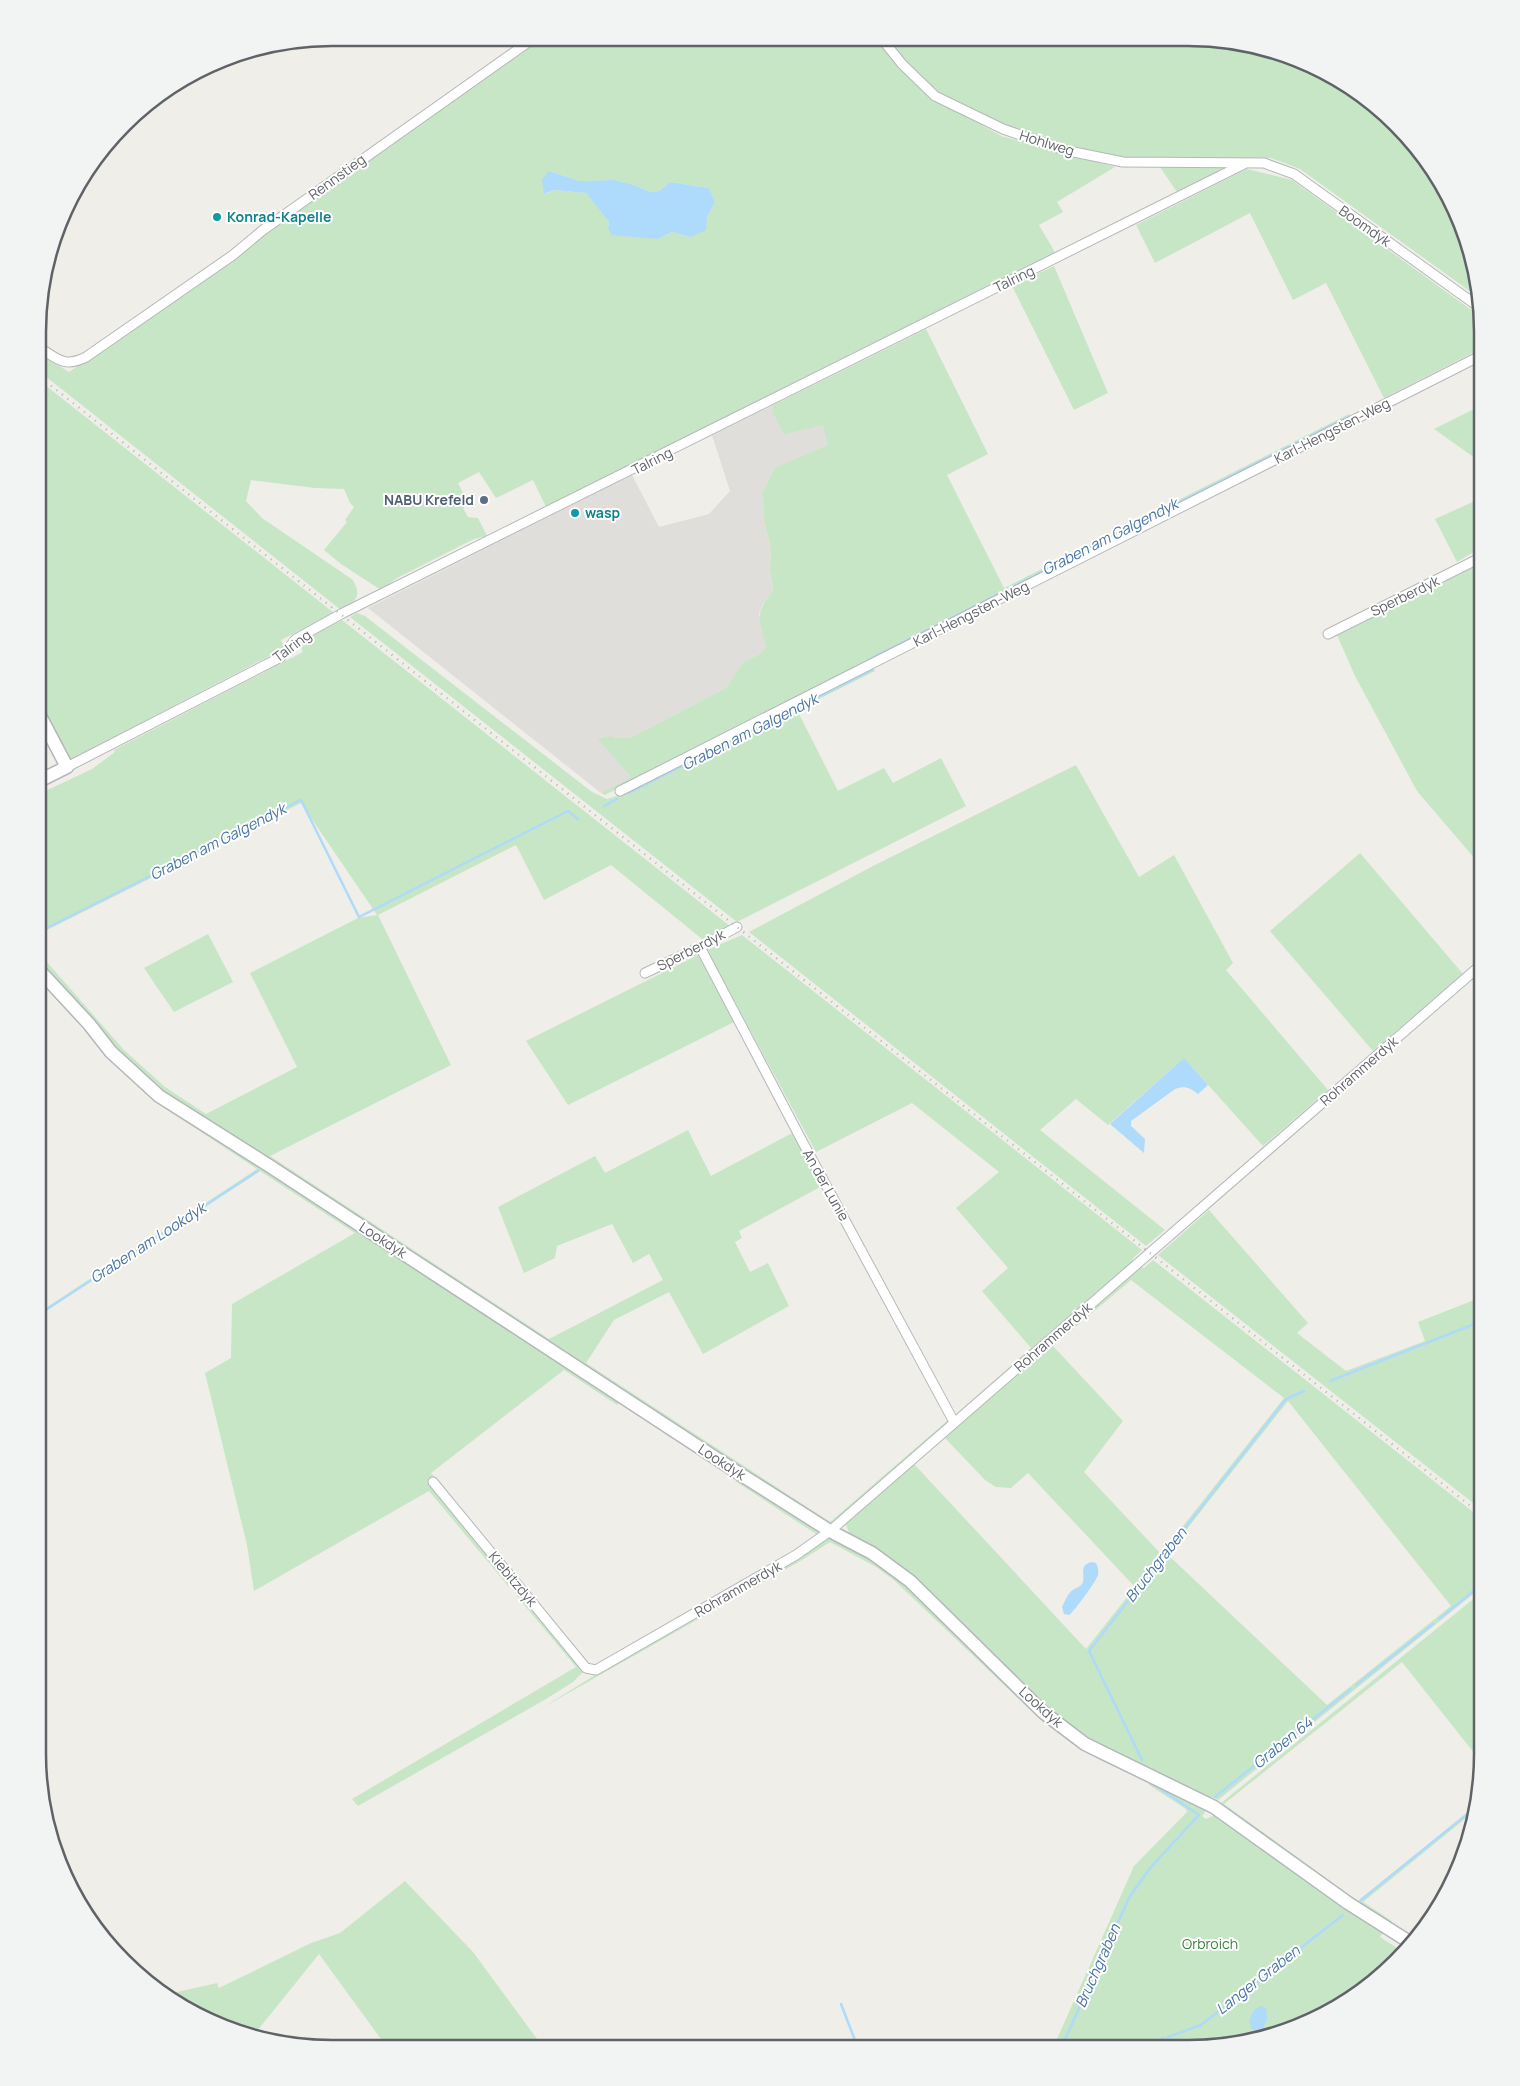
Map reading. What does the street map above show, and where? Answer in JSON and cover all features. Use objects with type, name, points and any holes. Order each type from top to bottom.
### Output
[{"type":"street","name":"Rennstieg","points":[[46,352],[62,362],[74,363],[86,357],[523,46]]},
{"type":"street","name":"Hohlweg","points":[[888,46],[902,64],[935,96],[1003,129],[1064,150],[1124,162],[1244,164]]},
{"type":"street","name":"Boomdyk","points":[[1244,164],[1264,163],[1294,174],[1472,302]]},
{"type":"street","name":"Talring","points":[[46,778],[281,657],[296,639],[341,614],[502,536],[1244,164]]},
{"type":"street","name":"Karl-Hengsten-Weg","points":[[620,791],[1474,358]]},
{"type":"street","name":"Sperberdyk","points":[[1328,634],[1474,561]]},
{"type":"street","points":[[46,727],[67,767]]},
{"type":"street","name":"Sperberdyk","points":[[646,973],[737,927]]},
{"type":"street","name":"An der Lunie","points":[[700,947],[954,1422]]},
{"type":"street","name":"Rohrammerdyk","points":[[596,1670],[796,1556],[830,1531],[1474,971]]},
{"type":"street","name":"Lookdyk","points":[[46,978],[89,1024],[111,1052],[159,1096],[268,1165],[740,1474],[830,1531],[872,1553],[910,1581],[1043,1712],[1085,1744],[1214,1807],[1348,1903],[1405,1939]]},
{"type":"street","name":"Kiebitzdyk","points":[[433,1482],[586,1668],[596,1670]]},
{"type":"shaded area","points":[[773,405],[772,411],[823,424],[829,445],[774,468],[762,494],[764,521],[771,549],[770,570],[773,592],[763,604],[759,614],[766,648],[758,655],[743,662],[726,688],[630,738],[599,739],[631,777],[601,793],[368,608],[632,475],[659,527],[709,514],[730,491],[712,435]]},
{"type":"green space","points":[[528,46],[882,46],[927,94],[1001,136],[1115,167],[1057,202],[1063,212],[1039,225],[1056,254],[852,353],[546,507],[533,480],[496,498],[479,472],[458,483],[469,505],[463,508],[468,517],[478,518],[487,536],[474,539],[397,578],[381,590],[341,564],[324,550],[347,522],[345,520],[354,507],[350,503],[344,489],[315,488],[251,480],[246,501],[262,518],[353,580],[357,590],[356,598],[341,610],[46,377],[46,358],[69,372],[233,258],[265,232]],"holes":[[[549,171],[580,181],[615,180],[650,192],[659,191],[670,182],[709,188],[715,202],[707,217],[690,237],[672,232],[658,239],[608,228],[609,222],[586,193],[555,190],[545,194]]]},
{"type":"green space","points":[[894,46],[1188,46],[1244,52],[1280,61],[1298,68],[1331,84],[1362,105],[1390,130],[1415,158],[1436,189],[1452,222],[1464,258],[1471,292],[1300,169],[1271,158],[1154,159],[1115,156],[1051,143],[976,113],[937,92]]},
{"type":"green space","points":[[1160,167],[1228,167],[1177,192]]},
{"type":"green space","points":[[1247,169],[1292,180],[1473,311],[1474,352],[1384,398],[1326,283],[1293,300],[1250,213],[1155,263],[1136,225]]},
{"type":"green space","points":[[1054,266],[1108,393],[1074,410],[1012,286]]},
{"type":"green space","points":[[926,329],[988,454],[947,475],[1004,588],[1349,414],[1351,417],[870,659],[605,795],[601,793],[631,777],[598,739],[612,736],[614,738],[630,738],[726,688],[743,662],[758,655],[766,648],[760,624],[760,612],[773,591],[770,570],[771,549],[764,521],[762,494],[774,468],[828,445],[823,425],[784,434],[772,411],[773,405]]},
{"type":"green space","points":[[46,386],[334,613],[281,640],[285,648],[69,760],[46,716]]},
{"type":"green space","points":[[1474,409],[1474,457],[1434,429]]},
{"type":"green space","points":[[1474,501],[1474,552],[1457,562],[1435,519]]},
{"type":"green space","points":[[1474,567],[1474,858],[1417,791],[1355,676],[1337,635]]},
{"type":"green space","points":[[357,613],[365,616],[592,792],[607,799],[617,796],[873,667],[875,671],[797,710],[838,791],[884,768],[893,783],[941,758],[966,806],[737,922],[350,617]]},
{"type":"green space","points":[[342,620],[730,926],[702,939],[611,865],[544,900],[516,845],[378,915],[451,1065],[270,1156],[549,1339],[663,1280],[649,1254],[633,1263],[612,1224],[557,1246],[555,1258],[524,1273],[498,1207],[595,1156],[605,1173],[688,1130],[711,1176],[794,1132],[822,1186],[739,1231],[742,1238],[735,1242],[750,1272],[768,1263],[789,1306],[703,1354],[669,1292],[614,1320],[586,1363],[830,1522],[948,1420],[947,1423],[832,1523],[826,1524],[157,1089],[110,1044],[46,966],[46,961],[124,1050],[165,1087],[206,1114],[297,1067],[250,973],[358,918],[377,915],[301,803],[46,930],[46,791],[92,769],[115,752],[114,750],[303,652],[299,642]]},
{"type":"green space","points":[[1076,765],[1139,877],[1174,855],[1233,963],[1226,970],[1328,1090],[1263,1146],[1184,1058],[1108,1125],[1076,1099],[1040,1130],[1165,1230],[1146,1246],[749,932],[873,866]]},
{"type":"green space","points":[[1360,853],[1463,974],[1373,1051],[1270,931]]},
{"type":"green space","points":[[208,934],[233,982],[174,1012],[144,968]]},
{"type":"green space","points":[[742,935],[1142,1250],[1132,1259],[1137,1263],[957,1414],[1031,1348],[982,1291],[1008,1268],[956,1208],[999,1172],[912,1103],[816,1152],[707,950]]},
{"type":"green space","points":[[698,955],[734,1022],[568,1105],[526,1041]]},
{"type":"green space","points":[[104,1047],[134,1080],[620,1400],[617,1405],[564,1370],[431,1473],[438,1481],[432,1488],[506,1576],[509,1587],[429,1491],[254,1591],[247,1545],[205,1373],[231,1358],[232,1304],[355,1233],[260,1171],[46,1311],[46,1308],[257,1169],[154,1101],[99,1049]]},
{"type":"green space","points":[[1209,1210],[1308,1323],[1297,1333],[1346,1371],[1425,1341],[1418,1322],[1474,1300],[1474,1504],[1158,1255]]},
{"type":"green space","points":[[1153,1260],[1474,1513],[1474,1593],[1218,1800],[1212,1797],[1205,1797],[1174,1780],[1113,1754],[1059,1720],[851,1537],[846,1525],[847,1519],[1140,1266],[1144,1268]],"holes":[[[1131,1280],[1284,1398],[1161,1554],[1084,1472],[1123,1421],[1053,1346]],[[1288,1401],[1451,1606],[1327,1705],[1167,1554]],[[945,1438],[985,1480],[996,1487],[1011,1488],[1028,1473],[1135,1587],[1086,1649],[914,1464]]]},
{"type":"green space","points":[[741,1479],[816,1527],[819,1536],[735,1481]]},
{"type":"green space","name":"Orbroich","points":[[832,1536],[840,1539],[913,1587],[1040,1713],[1206,1808],[1202,1816],[1206,1819],[1215,1815],[1384,1931],[1380,1937],[1397,1948],[1362,1981],[1331,2002],[1298,2018],[1262,2030],[1226,2037],[1188,2040],[1057,2040],[1134,1866],[1187,1812],[1186,1809],[1149,1785],[1150,1782],[1102,1761],[1074,1745],[1043,1722],[895,1581],[876,1567],[830,1542],[802,1560],[542,1708],[600,1672],[700,1617],[800,1558]]},
{"type":"green space","points":[[516,1595],[524,1597],[583,1672],[573,1682],[546,1699],[358,1806],[352,1799],[576,1667]]},
{"type":"green space","points":[[1474,1598],[1474,1753],[1402,1662],[1224,1804],[1358,1901],[1468,1812],[1466,1818],[1363,1902],[1392,1921],[1388,1925],[1222,1808],[1221,1803]]},
{"type":"green space","points":[[405,1881],[473,1952],[538,2040],[382,2040],[319,1954],[258,2030],[222,2018],[174,1993],[217,1983],[219,1988],[311,1943],[340,1933]]},
{"type":"water","points":[[549,171],[580,181],[615,180],[650,192],[659,191],[670,182],[709,188],[715,202],[707,217],[706,230],[690,237],[672,232],[658,239],[612,235],[608,228],[609,222],[586,193],[555,190],[544,194],[542,180]]},
{"type":"water","points":[[1184,1058],[1208,1085],[1198,1094],[1187,1088],[1175,1089],[1131,1121],[1131,1126],[1145,1139],[1144,1153],[1110,1124]]},
{"type":"water","points":[[1091,1562],[1096,1563],[1097,1578],[1072,1613],[1069,1615],[1064,1614],[1062,1607],[1065,1600],[1071,1591],[1082,1584],[1083,1570]]},
{"type":"water","points":[[1260,2006],[1266,2008],[1267,2019],[1261,2030],[1256,2031],[1252,2029],[1249,2021],[1254,2010]]},
{"type":"waterway","name":"Graben am Galgendyk","points":[[872,658],[1348,417]]},
{"type":"waterway","name":"Graben am Galgendyk","points":[[629,793],[872,670]]},
{"type":"waterway","name":"Graben am Galgendyk","points":[[604,806],[617,799]]},
{"type":"waterway","name":"Graben am Galgendyk","points":[[46,928],[301,800],[359,917],[568,811],[578,819]]},
{"type":"waterway","name":"Graben am Lookdyk","points":[[46,1310],[258,1171]]},
{"type":"waterway","name":"Bruchgraben","points":[[1330,1381],[1474,1324]]},
{"type":"waterway","name":"Bruchgraben","points":[[1142,1760],[1089,1651],[1286,1399],[1304,1391]]},
{"type":"waterway","name":"Graben 64","points":[[1439,1619],[1474,1591]]},
{"type":"waterway","name":"Graben 64","points":[[1356,1685],[1433,1624]]},
{"type":"waterway","name":"Graben 64","points":[[1215,1797],[1351,1689]]},
{"type":"waterway","name":"Bruchgraben","points":[[1065,2040],[1130,1896],[1151,1867],[1199,1815],[1155,1785]]},
{"type":"waterway","name":"Langer Graben","points":[[1361,1900],[1467,1814]]},
{"type":"waterway","name":"Langer Graben","points":[[1168,2037],[1201,2025],[1343,1915]]},
{"type":"waterway","points":[[841,2004],[855,2040]]},
{"type":"waterway","name":"Langer Graben","points":[[1158,2040],[1164,2038]]},
{"type":"railway","points":[[46,382],[1474,1509]]},
{"type":"place","name":"Konrad-Kapelle","points":[[217,217]]},
{"type":"place","name":"NABU Krefeld","points":[[484,500]]},
{"type":"place","name":"wasp","points":[[575,513]]}]
